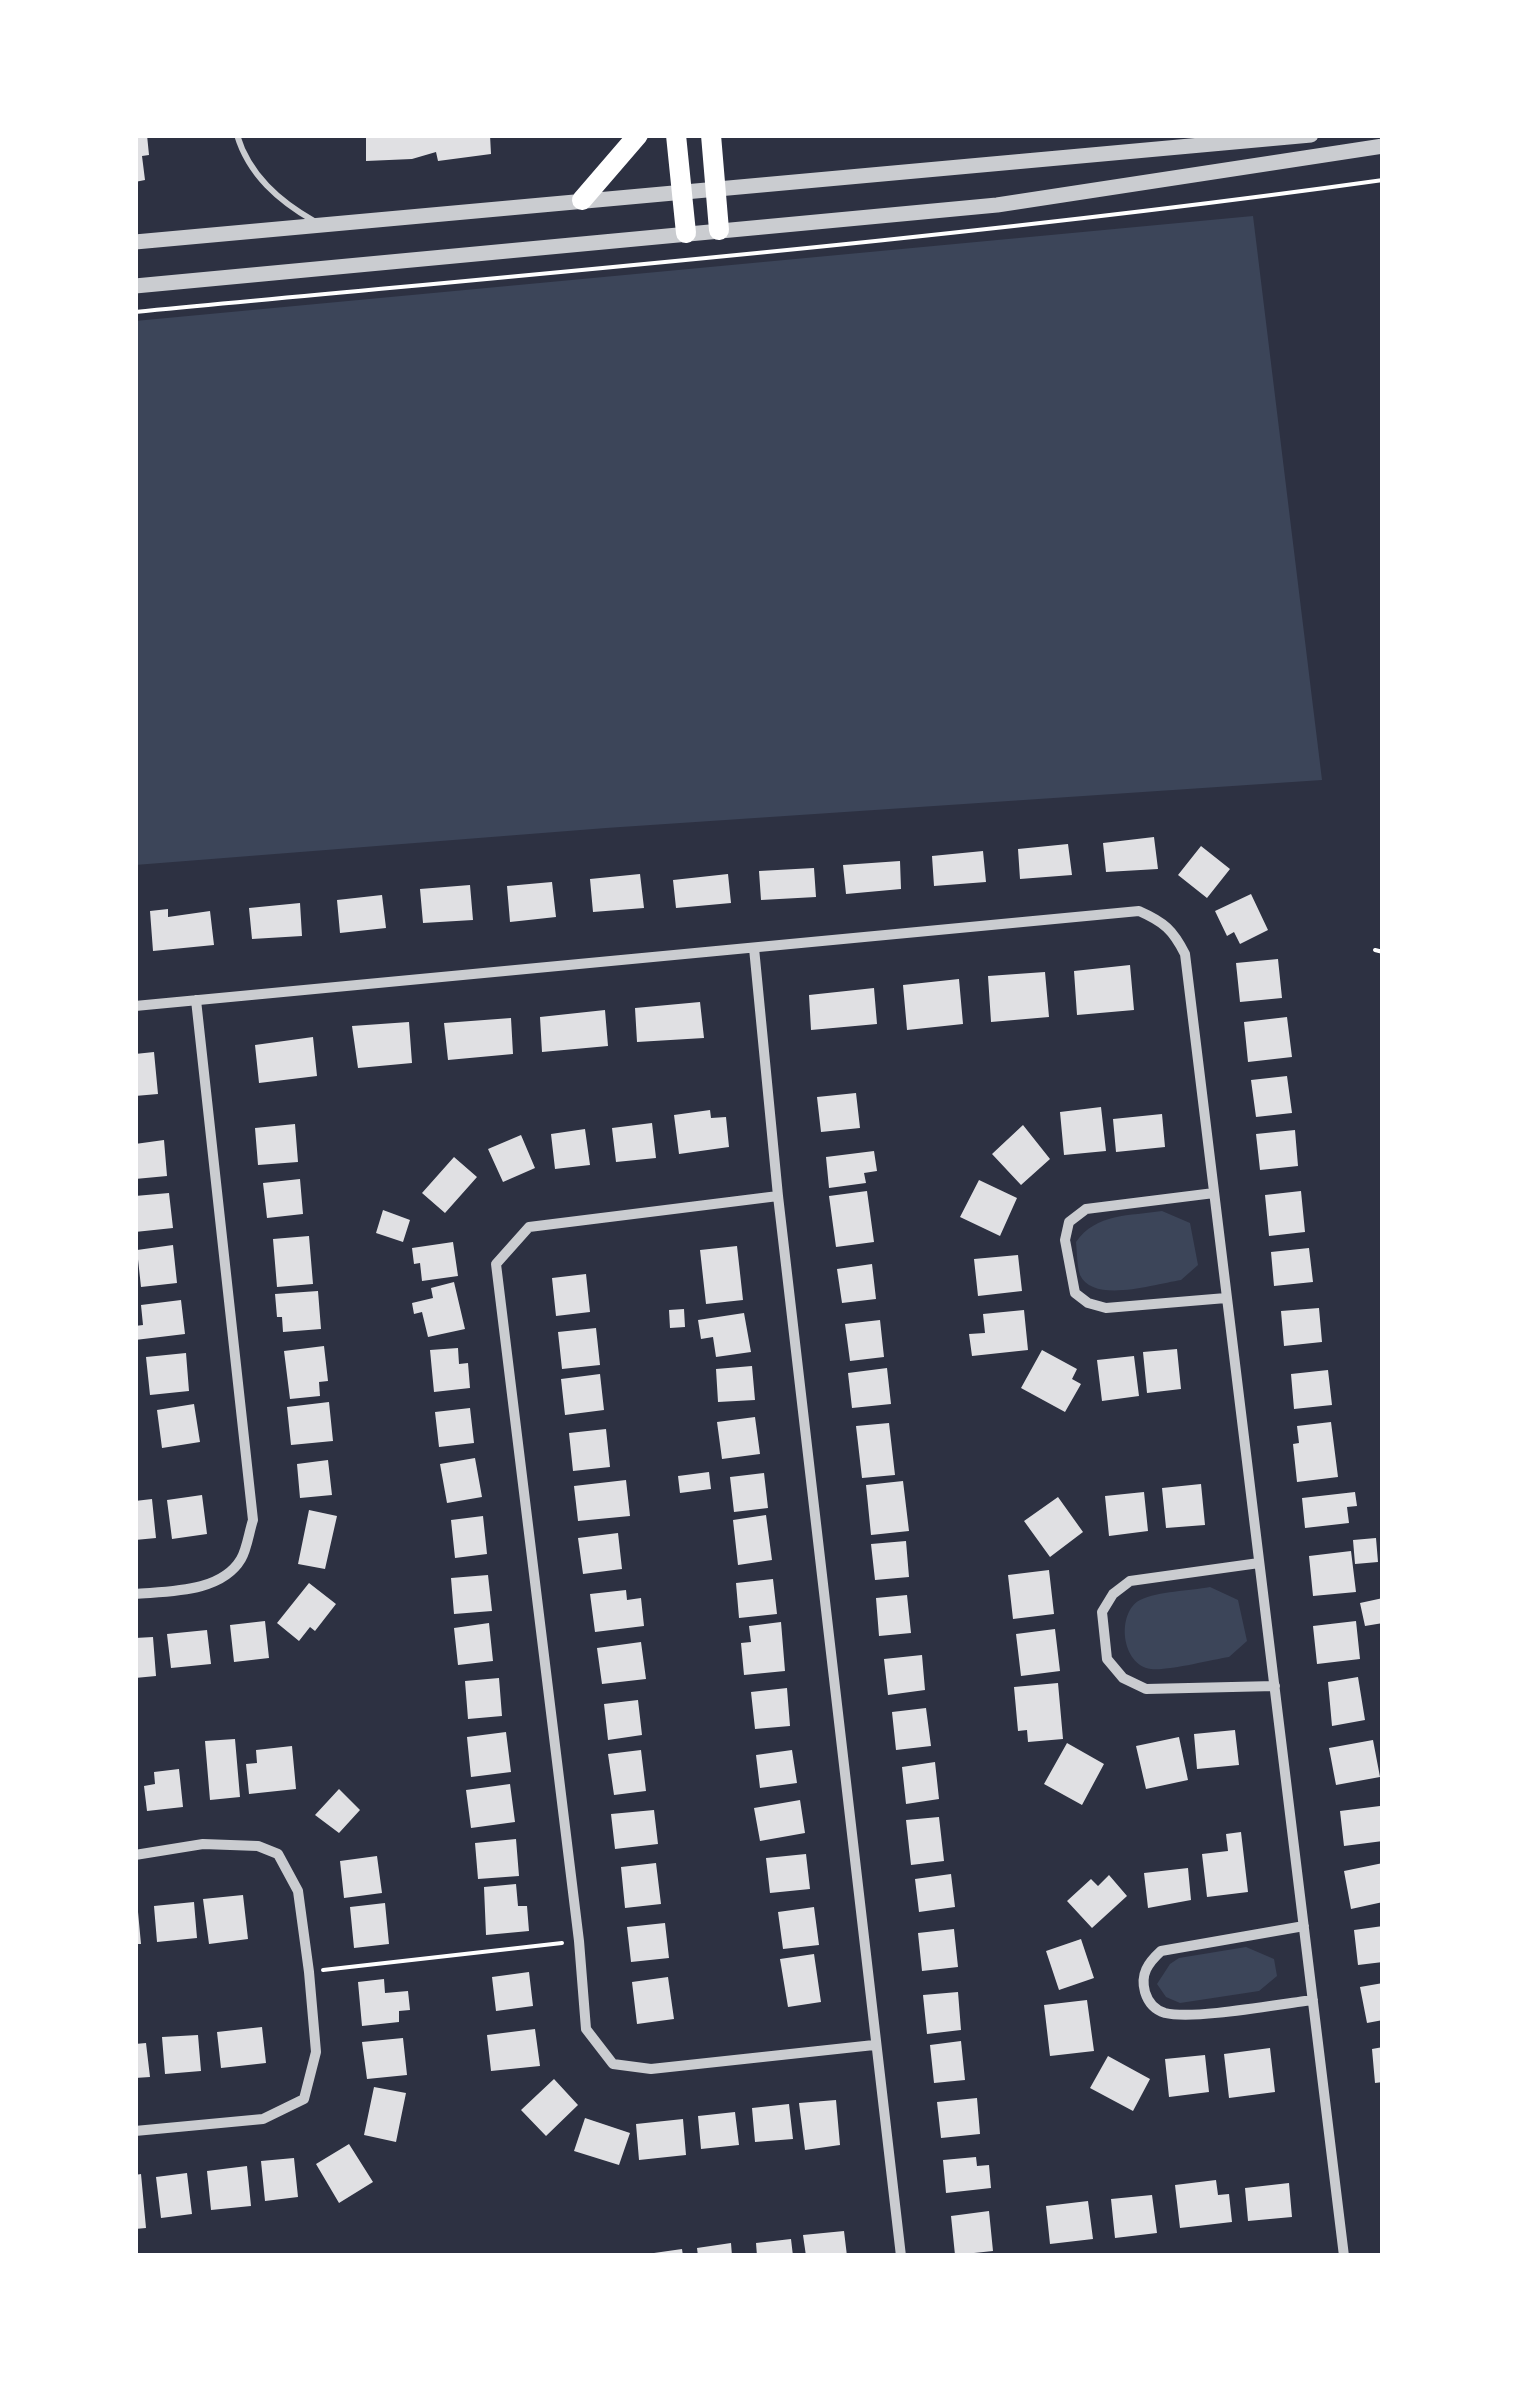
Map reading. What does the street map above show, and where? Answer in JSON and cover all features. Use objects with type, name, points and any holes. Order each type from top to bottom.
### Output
[{"type":"highway","points":[[582,200],[638,135]]},
{"type":"highway","points":[[676,135],[686,233]]},
{"type":"highway","points":[[712,135],[720,230]]},
{"type":"street","points":[[135,242],[1311,135]]},
{"type":"street","points":[[135,286],[997,204],[1383,146]]},
{"type":"street","points":[[135,1006],[1139,912],[1164,922],[1174,931],[1185,954],[1344,2256]]},
{"type":"street","points":[[754,948],[778,1196],[900,2256]]},
{"type":"street","points":[[135,1594],[194,1588],[220,1578],[240,1560],[253,1520],[196,1000]]},
{"type":"street","points":[[1214,1192],[1086,1209],[1069,1222],[1064,1240],[1075,1293],[1088,1303],[1106,1308],[1226,1298]]},
{"type":"street","points":[[778,1196],[528,1227],[496,1264],[580,1940],[586,2029],[613,2064],[651,2068],[874,2046]]},
{"type":"street","points":[[1260,1563],[1130,1580],[1113,1594],[1102,1612],[1103,1637],[1107,1659],[1123,1678],[1146,1689],[1274,1686]]},
{"type":"street","points":[[135,1855],[204,1844],[258,1846],[278,1854],[298,1891],[316,2052],[304,2099],[264,2119],[135,2131]]},
{"type":"street","points":[[1304,1926],[1161,1952],[1148,1963],[1142,1982],[1148,2002],[1162,2013],[1189,2014],[1313,2000]]},
{"type":"lane","points":[[237,135],[247,159],[274,195],[322,225]]},
{"type":"path","points":[[135,312],[904,240],[1383,180]]},
{"type":"path","points":[[1375,950],[1383,952]]},
{"type":"path","points":[[309,1972],[580,1940]]},
{"type":"shaded area","points":[[1253,216],[1322,780],[606,828],[135,865],[135,321]]},
{"type":"shaded area","points":[[1162,1211],[1190,1223],[1198,1265],[1181,1280],[1141,1288],[1111,1290],[1087,1284],[1080,1275],[1076,1242],[1084,1233],[1114,1217]]},
{"type":"shaded area","points":[[1210,1587],[1238,1600],[1247,1641],[1229,1657],[1178,1667],[1151,1669],[1133,1658],[1125,1638],[1132,1607],[1156,1595]]},
{"type":"shaded area","points":[[1246,1947],[1274,1959],[1277,1976],[1259,1991],[1180,2003],[1166,1997],[1157,1984],[1179,1958]]},
{"type":"building","points":[[135,135],[147,135],[149,155],[142,156],[145,180],[135,182]]},
{"type":"building","points":[[366,135],[490,135],[491,154],[438,161],[436,152],[412,159],[366,161]]},
{"type":"building","points":[[1154,837],[1158,869],[1106,872],[1103,843]]},
{"type":"building","points":[[1068,844],[1072,875],[1020,879],[1018,849]]},
{"type":"building","points":[[1201,846],[1230,869],[1207,898],[1178,875]]},
{"type":"building","points":[[983,851],[986,882],[934,886],[932,856]]},
{"type":"building","points":[[900,861],[901,889],[846,894],[843,865]]},
{"type":"building","points":[[814,868],[816,897],[761,900],[759,871]]},
{"type":"building","points":[[640,874],[644,908],[593,912],[590,879]]},
{"type":"building","points":[[728,874],[731,903],[676,908],[673,880]]},
{"type":"building","points":[[552,882],[556,917],[510,922],[507,886]]},
{"type":"building","points":[[470,885],[473,920],[423,923],[420,889]]},
{"type":"building","points":[[1251,894],[1268,930],[1240,944],[1234,932],[1227,936],[1215,911]]},
{"type":"building","points":[[382,895],[386,928],[340,933],[337,900]]},
{"type":"building","points":[[300,903],[302,936],[252,939],[249,908]]},
{"type":"building","points":[[168,909],[168,917],[210,911],[214,945],[153,951],[150,911]]},
{"type":"building","points":[[1278,959],[1282,998],[1240,1002],[1236,963]]},
{"type":"building","points":[[1130,965],[1134,1010],[1077,1015],[1074,971]]},
{"type":"building","points":[[1045,972],[1049,1017],[991,1022],[988,976]]},
{"type":"building","points":[[959,979],[963,1024],[907,1030],[903,985]]},
{"type":"building","points":[[874,988],[877,1024],[811,1030],[809,995]]},
{"type":"building","points":[[700,1002],[704,1038],[637,1042],[635,1008]]},
{"type":"building","points":[[605,1010],[608,1046],[542,1052],[540,1017]]},
{"type":"building","points":[[1287,1017],[1292,1057],[1248,1062],[1244,1022]]},
{"type":"building","points":[[511,1018],[513,1054],[448,1060],[444,1023]]},
{"type":"building","points":[[409,1022],[412,1063],[358,1068],[352,1026]]},
{"type":"building","points":[[313,1037],[317,1076],[259,1083],[255,1045]]},
{"type":"building","points":[[154,1052],[158,1094],[135,1096],[135,1054]]},
{"type":"building","points":[[1287,1076],[1292,1113],[1256,1117],[1251,1080]]},
{"type":"building","points":[[856,1093],[860,1128],[821,1132],[817,1097]]},
{"type":"building","points":[[1101,1107],[1106,1151],[1064,1155],[1060,1112]]},
{"type":"building","points":[[710,1110],[711,1118],[726,1117],[729,1147],[679,1154],[674,1115]]},
{"type":"building","points":[[1162,1114],[1165,1147],[1116,1152],[1113,1119]]},
{"type":"building","points":[[652,1123],[656,1158],[616,1162],[612,1128]]},
{"type":"building","points":[[295,1124],[298,1162],[258,1165],[255,1128]]},
{"type":"building","points":[[1023,1125],[1050,1159],[1021,1185],[992,1154]]},
{"type":"building","points":[[585,1129],[590,1165],[555,1169],[551,1134]]},
{"type":"building","points":[[1295,1130],[1298,1166],[1260,1170],[1256,1134]]},
{"type":"building","points":[[521,1135],[535,1168],[503,1182],[488,1149]]},
{"type":"building","points":[[164,1140],[167,1176],[135,1179],[135,1144]]},
{"type":"building","points":[[874,1151],[877,1171],[864,1173],[866,1183],[829,1188],[826,1157]]},
{"type":"building","points":[[454,1157],[477,1177],[445,1213],[422,1193]]},
{"type":"building","points":[[300,1179],[303,1214],[267,1218],[263,1183]]},
{"type":"building","points":[[979,1180],[1017,1198],[1000,1236],[960,1217]]},
{"type":"building","points":[[867,1191],[874,1242],[836,1247],[829,1196]]},
{"type":"building","points":[[1301,1191],[1305,1232],[1269,1236],[1265,1195]]},
{"type":"building","points":[[169,1193],[173,1228],[135,1232],[135,1196]]},
{"type":"building","points":[[383,1210],[410,1220],[403,1242],[376,1233]]},
{"type":"building","points":[[309,1236],[313,1284],[277,1287],[273,1239]]},
{"type":"building","points":[[453,1242],[458,1276],[422,1281],[420,1263],[414,1264],[412,1248]]},
{"type":"building","points":[[173,1245],[177,1283],[141,1287],[137,1250]]},
{"type":"building","points":[[737,1246],[743,1300],[706,1304],[700,1250]]},
{"type":"building","points":[[1309,1248],[1313,1282],[1274,1286],[1271,1252]]},
{"type":"building","points":[[1018,1255],[1022,1291],[978,1296],[974,1259]]},
{"type":"building","points":[[872,1264],[876,1299],[842,1303],[837,1269]]},
{"type":"building","points":[[586,1274],[590,1312],[556,1316],[552,1278]]},
{"type":"building","points":[[454,1282],[465,1329],[428,1337],[422,1312],[414,1314],[412,1303],[433,1298],[431,1288]]},
{"type":"building","points":[[318,1291],[321,1329],[283,1332],[275,1294]]},
{"type":"building","points":[[181,1300],[185,1334],[135,1340],[135,1326],[143,1325],[141,1305]]},
{"type":"building","points":[[1319,1308],[1322,1342],[1284,1346],[1281,1311]]},
{"type":"building","points":[[684,1309],[685,1327],[670,1328],[669,1310]]},
{"type":"building","points":[[1024,1310],[1028,1350],[972,1356],[969,1334],[985,1333],[983,1314]]},
{"type":"building","points":[[744,1313],[751,1352],[716,1357],[713,1337],[701,1339],[698,1320]]},
{"type":"building","points":[[880,1320],[884,1357],[850,1361],[845,1324]]},
{"type":"building","points":[[596,1328],[600,1365],[562,1369],[558,1332]]},
{"type":"building","points":[[324,1346],[328,1381],[319,1382],[320,1396],[290,1399],[284,1351]]},
{"type":"building","points":[[458,1348],[459,1364],[468,1363],[470,1388],[434,1392],[430,1350]]},
{"type":"building","points":[[1177,1349],[1181,1389],[1147,1393],[1143,1352]]},
{"type":"building","points":[[1042,1350],[1077,1369],[1072,1379],[1081,1384],[1065,1412],[1021,1388]]},
{"type":"building","points":[[186,1353],[189,1391],[150,1395],[146,1357]]},
{"type":"building","points":[[1134,1356],[1139,1396],[1102,1401],[1097,1360]]},
{"type":"building","points":[[752,1366],[755,1400],[718,1402],[716,1369]]},
{"type":"building","points":[[887,1368],[891,1404],[852,1408],[848,1373]]},
{"type":"building","points":[[1328,1370],[1332,1405],[1294,1409],[1291,1374]]},
{"type":"building","points":[[600,1374],[604,1410],[565,1415],[561,1379]]},
{"type":"building","points":[[329,1402],[333,1441],[291,1445],[287,1407]]},
{"type":"building","points":[[194,1404],[200,1442],[162,1448],[157,1410]]},
{"type":"building","points":[[470,1408],[474,1443],[439,1447],[435,1412]]},
{"type":"building","points":[[755,1417],[760,1454],[722,1459],[717,1422]]},
{"type":"building","points":[[1331,1422],[1338,1477],[1297,1482],[1293,1444],[1299,1443],[1297,1426]]},
{"type":"building","points":[[889,1423],[895,1475],[862,1478],[856,1426]]},
{"type":"building","points":[[606,1429],[610,1467],[573,1471],[569,1433]]},
{"type":"building","points":[[475,1458],[482,1497],[447,1503],[440,1464]]},
{"type":"building","points":[[328,1460],[332,1495],[300,1498],[297,1464]]},
{"type":"building","points":[[709,1472],[711,1489],[680,1493],[678,1476]]},
{"type":"building","points":[[764,1473],[768,1508],[734,1512],[730,1477]]},
{"type":"building","points":[[626,1480],[630,1516],[578,1521],[574,1486]]},
{"type":"building","points":[[903,1481],[909,1531],[871,1535],[866,1485]]},
{"type":"building","points":[[1201,1484],[1205,1525],[1166,1528],[1162,1488]]},
{"type":"building","points":[[1144,1492],[1148,1531],[1109,1536],[1105,1496]]},
{"type":"building","points":[[1355,1492],[1357,1506],[1347,1507],[1349,1523],[1305,1528],[1302,1498]]},
{"type":"building","points":[[202,1495],[207,1534],[172,1539],[167,1500]]},
{"type":"building","points":[[1058,1497],[1083,1532],[1050,1557],[1024,1521]]},
{"type":"building","points":[[152,1499],[156,1538],[135,1540],[135,1501]]},
{"type":"building","points":[[309,1510],[337,1516],[325,1569],[298,1564]]},
{"type":"building","points":[[766,1515],[772,1560],[738,1565],[733,1520]]},
{"type":"building","points":[[483,1516],[487,1554],[455,1558],[451,1520]]},
{"type":"building","points":[[618,1533],[622,1569],[583,1574],[578,1538]]},
{"type":"building","points":[[1376,1538],[1378,1562],[1355,1564],[1353,1540]]},
{"type":"building","points":[[906,1541],[909,1577],[875,1580],[871,1544]]},
{"type":"building","points":[[1351,1551],[1356,1592],[1313,1596],[1309,1556]]},
{"type":"building","points":[[1049,1570],[1054,1614],[1013,1619],[1008,1575]]},
{"type":"building","points":[[488,1575],[492,1611],[454,1614],[451,1578]]},
{"type":"building","points":[[773,1579],[777,1614],[739,1618],[736,1583]]},
{"type":"building","points":[[309,1583],[336,1604],[315,1631],[310,1627],[299,1641],[277,1623]]},
{"type":"building","points":[[626,1590],[627,1600],[641,1598],[644,1626],[595,1632],[590,1594]]},
{"type":"building","points":[[907,1595],[911,1633],[879,1636],[876,1598]]},
{"type":"building","points":[[1383,1598],[1383,1623],[1365,1626],[1360,1603]]},
{"type":"building","points":[[265,1621],[269,1658],[234,1662],[230,1625]]},
{"type":"building","points":[[1356,1621],[1360,1659],[1317,1664],[1313,1626]]},
{"type":"building","points":[[781,1622],[785,1671],[744,1675],[741,1643],[751,1642],[749,1626]]},
{"type":"building","points":[[489,1623],[493,1661],[458,1665],[454,1628]]},
{"type":"building","points":[[1055,1629],[1060,1671],[1021,1676],[1016,1634]]},
{"type":"building","points":[[207,1630],[211,1664],[171,1668],[167,1634]]},
{"type":"building","points":[[153,1637],[156,1676],[135,1678],[135,1638]]},
{"type":"building","points":[[641,1642],[646,1679],[602,1684],[597,1648]]},
{"type":"building","points":[[922,1655],[925,1690],[888,1695],[884,1659]]},
{"type":"building","points":[[1358,1677],[1365,1720],[1332,1726],[1328,1682]]},
{"type":"building","points":[[499,1678],[502,1716],[468,1719],[465,1681]]},
{"type":"building","points":[[1058,1683],[1063,1739],[1028,1742],[1027,1730],[1018,1731],[1014,1687]]},
{"type":"building","points":[[787,1688],[790,1726],[755,1729],[751,1692]]},
{"type":"building","points":[[638,1700],[642,1735],[608,1740],[604,1704]]},
{"type":"building","points":[[926,1708],[931,1746],[896,1750],[892,1712]]},
{"type":"building","points":[[1235,1730],[1239,1765],[1197,1769],[1194,1734]]},
{"type":"building","points":[[506,1732],[511,1772],[471,1777],[467,1737]]},
{"type":"building","points":[[1179,1737],[1188,1780],[1146,1789],[1136,1746]]},
{"type":"building","points":[[235,1739],[240,1797],[210,1800],[205,1741]]},
{"type":"building","points":[[1373,1740],[1380,1777],[1336,1785],[1329,1748]]},
{"type":"building","points":[[1067,1743],[1104,1764],[1082,1805],[1044,1784]]},
{"type":"building","points":[[292,1746],[296,1789],[249,1794],[246,1764],[257,1763],[256,1750]]},
{"type":"building","points":[[641,1750],[646,1791],[614,1795],[608,1754]]},
{"type":"building","points":[[792,1750],[797,1783],[760,1788],[756,1755]]},
{"type":"building","points":[[935,1762],[939,1799],[906,1804],[902,1767]]},
{"type":"building","points":[[179,1769],[183,1807],[147,1811],[144,1786],[155,1784],[154,1772]]},
{"type":"building","points":[[510,1784],[515,1822],[471,1828],[466,1790]]},
{"type":"building","points":[[339,1789],[360,1810],[339,1833],[315,1815]]},
{"type":"building","points":[[800,1800],[805,1833],[760,1841],[754,1808]]},
{"type":"building","points":[[1380,1806],[1383,1841],[1344,1846],[1340,1811]]},
{"type":"building","points":[[654,1810],[658,1844],[615,1849],[611,1814]]},
{"type":"building","points":[[939,1817],[944,1861],[911,1865],[906,1820]]},
{"type":"building","points":[[1241,1832],[1248,1892],[1207,1897],[1202,1854],[1228,1851],[1226,1834]]},
{"type":"building","points":[[516,1839],[519,1876],[478,1879],[475,1843]]},
{"type":"building","points":[[806,1854],[810,1889],[770,1893],[766,1858]]},
{"type":"building","points":[[377,1856],[382,1893],[344,1898],[340,1861]]},
{"type":"building","points":[[656,1863],[661,1904],[625,1908],[621,1867]]},
{"type":"building","points":[[1383,1863],[1383,1902],[1351,1909],[1344,1871]]},
{"type":"building","points":[[1188,1868],[1191,1900],[1148,1908],[1144,1873]]},
{"type":"building","points":[[951,1874],[955,1907],[919,1912],[915,1879]]},
{"type":"building","points":[[1109,1875],[1127,1896],[1092,1928],[1067,1901],[1091,1879],[1098,1886]]},
{"type":"building","points":[[516,1884],[518,1906],[527,1906],[529,1931],[486,1935],[484,1887]]},
{"type":"building","points":[[243,1895],[248,1939],[209,1944],[203,1899]]},
{"type":"building","points":[[194,1902],[197,1938],[157,1942],[154,1906]]},
{"type":"building","points":[[385,1903],[389,1944],[354,1948],[350,1907]]},
{"type":"building","points":[[814,1907],[819,1945],[783,1949],[778,1912]]},
{"type":"building","points":[[138,1912],[141,1944],[135,1944]]},
{"type":"building","points":[[665,1923],[669,1958],[631,1962],[627,1927]]},
{"type":"building","points":[[1383,1926],[1383,1962],[1358,1965],[1354,1930]]},
{"type":"building","points":[[954,1929],[958,1967],[922,1971],[918,1933]]},
{"type":"building","points":[[1081,1939],[1094,1978],[1059,1990],[1046,1951]]},
{"type":"building","points":[[814,1954],[821,2002],[788,2007],[780,1959]]},
{"type":"building","points":[[529,1972],[533,2006],[496,2011],[492,1977]]},
{"type":"building","points":[[668,1977],[674,2019],[637,2024],[632,1982]]},
{"type":"building","points":[[384,1979],[385,1993],[408,1991],[410,2010],[399,2011],[399,2022],[362,2026],[358,1982]]},
{"type":"building","points":[[1383,1983],[1383,2020],[1367,2023],[1360,1987]]},
{"type":"building","points":[[958,1992],[961,2030],[927,2034],[923,1995]]},
{"type":"building","points":[[1087,2000],[1094,2051],[1050,2056],[1044,2005]]},
{"type":"building","points":[[262,2027],[266,2063],[221,2068],[217,2032]]},
{"type":"building","points":[[535,2029],[540,2066],[491,2071],[487,2035]]},
{"type":"building","points":[[198,2035],[201,2071],[165,2074],[162,2037]]},
{"type":"building","points":[[403,2038],[407,2075],[367,2079],[362,2042]]},
{"type":"building","points":[[961,2041],[965,2080],[934,2083],[930,2045]]},
{"type":"building","points":[[146,2043],[150,2077],[135,2078],[135,2044]]},
{"type":"building","points":[[1383,2047],[1383,2082],[1375,2083],[1372,2049]]},
{"type":"building","points":[[1270,2048],[1275,2092],[1229,2098],[1224,2054]]},
{"type":"building","points":[[1205,2055],[1209,2092],[1169,2097],[1165,2059]]},
{"type":"building","points":[[1108,2056],[1150,2079],[1133,2111],[1090,2088]]},
{"type":"building","points":[[554,2079],[578,2105],[546,2136],[521,2110]]},
{"type":"building","points":[[374,2087],[406,2093],[396,2142],[364,2135]]},
{"type":"building","points":[[977,2098],[980,2134],[941,2138],[937,2102]]},
{"type":"building","points":[[836,2100],[840,2145],[805,2150],[799,2103]]},
{"type":"building","points":[[789,2104],[793,2139],[755,2142],[752,2108]]},
{"type":"building","points":[[735,2112],[739,2145],[701,2149],[698,2116]]},
{"type":"building","points":[[585,2118],[630,2133],[619,2165],[574,2151]]},
{"type":"building","points":[[683,2119],[686,2155],[639,2160],[636,2124]]},
{"type":"building","points":[[349,2144],[373,2182],[339,2203],[316,2164]]},
{"type":"building","points":[[976,2157],[977,2166],[989,2165],[991,2188],[946,2193],[943,2160]]},
{"type":"building","points":[[294,2158],[298,2197],[265,2201],[261,2161]]},
{"type":"building","points":[[247,2166],[251,2206],[211,2210],[207,2171]]},
{"type":"building","points":[[187,2173],[192,2214],[161,2218],[156,2177]]},
{"type":"building","points":[[141,2174],[146,2228],[135,2229],[135,2175]]},
{"type":"building","points":[[1216,2180],[1218,2195],[1229,2194],[1232,2222],[1180,2228],[1175,2185]]},
{"type":"building","points":[[1289,2183],[1292,2217],[1248,2221],[1245,2188]]},
{"type":"building","points":[[1152,2195],[1157,2233],[1115,2238],[1111,2199]]},
{"type":"building","points":[[1088,2201],[1093,2239],[1050,2244],[1046,2206]]},
{"type":"building","points":[[989,2211],[993,2251],[955,2255],[951,2216]]},
{"type":"building","points":[[844,2231],[847,2256],[806,2256],[803,2235]]},
{"type":"building","points":[[791,2239],[793,2256],[757,2256],[756,2243]]},
{"type":"building","points":[[731,2243],[732,2256],[698,2256],[697,2248]]},
{"type":"building","points":[[682,2249],[683,2256],[647,2256],[647,2254]]}]
